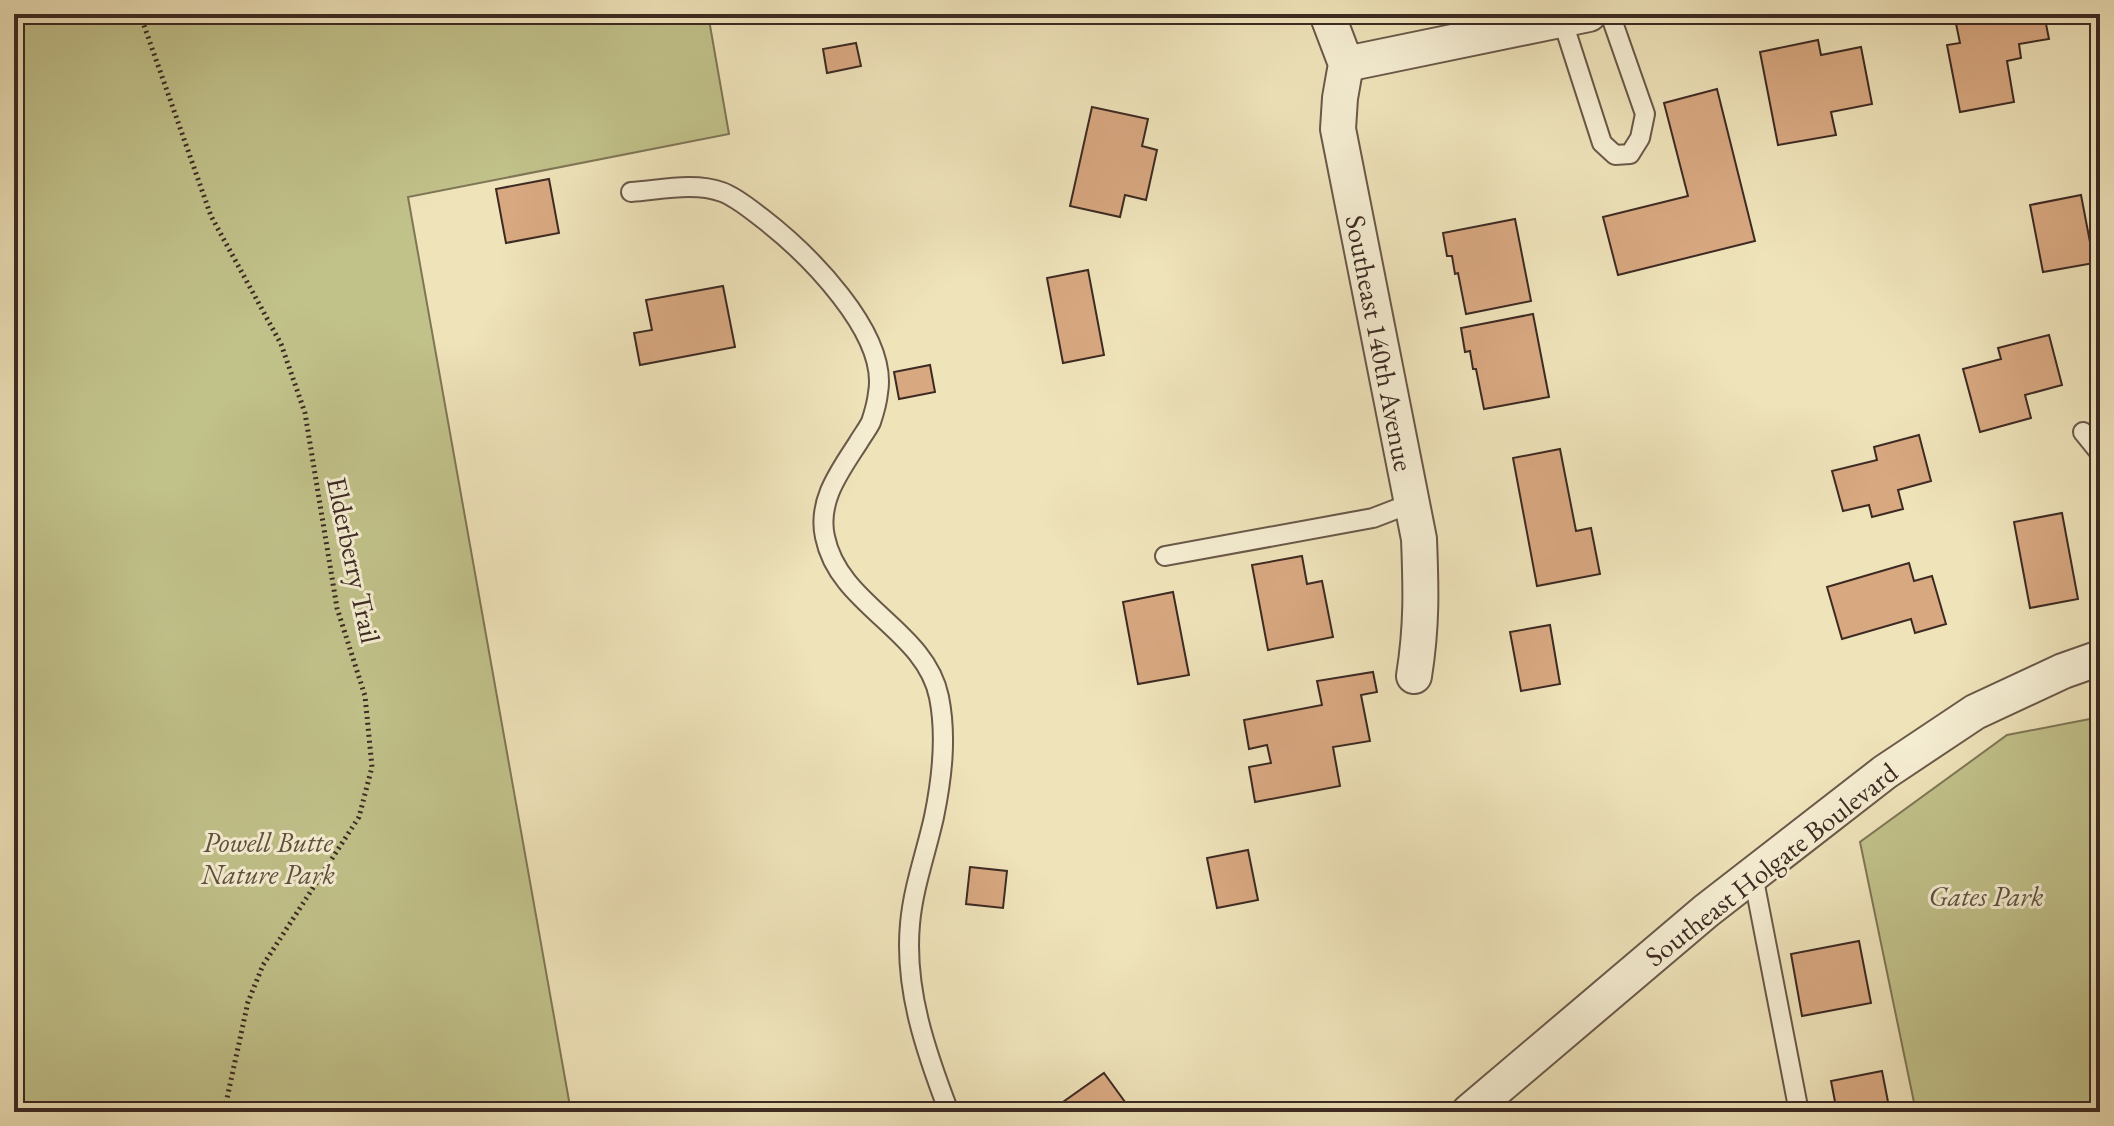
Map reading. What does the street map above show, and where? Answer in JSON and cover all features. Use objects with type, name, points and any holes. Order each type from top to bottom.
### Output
[{"type":"street","name":"Southeast 140th Avenue","points":[[1327,14],[1346,64],[1338,129],[1419,539],[1421,634],[1414,676]]},
{"type":"street","points":[[1346,64],[1576,17]]},
{"type":"street","name":"Southeast Holgate Boulevard","points":[[1469,1112],[1753,875],[1885,772],[1975,712],[2063,671],[2100,658]]},
{"type":"lane","points":[[1576,17],[1602,143],[1615,155],[1630,154],[1640,138],[1645,114],[1610,14]]},
{"type":"lane","points":[[631,192],[704,188],[723,192],[747,206],[813,263],[852,312],[870,344],[879,374],[876,407],[870,424],[836,476],[829,493],[823,518],[824,536],[830,555],[849,585],[922,659],[939,696],[943,757],[934,816],[913,905],[909,945],[920,1028],[949,1112]]},
{"type":"lane","points":[[2083,432],[2100,453]]},
{"type":"lane","points":[[1165,556],[1373,518],[1412,503]]},
{"type":"lane","points":[[1753,875],[1799,1112]]},
{"type":"path","name":"Elderberry Trail","points":[[140,14],[211,216],[281,344],[305,413],[337,608],[365,696],[372,767],[359,817],[263,965],[248,1002],[224,1112]]},
{"type":"green space","name":"Powell Butte Nature Park","points":[[14,14],[708,14],[729,134],[408,197],[571,1112],[14,1112]]},
{"type":"green space","name":"Gates Park","points":[[2100,717],[2100,1112],[1916,1112],[1860,842],[2007,735]]},
{"type":"building","points":[[1954,14],[2044,14],[2049,39],[2019,44],[2021,58],[2007,61],[2014,102],[1960,112],[1947,45],[1960,43]]},
{"type":"building","points":[[1818,40],[1821,55],[1861,47],[1872,104],[1831,112],[1836,135],[1778,145],[1760,52]]},
{"type":"building","points":[[856,43],[861,66],[827,73],[823,49]]},
{"type":"building","points":[[1717,89],[1755,241],[1618,275],[1603,217],[1688,196],[1664,103]]},
{"type":"building","points":[[1092,107],[1148,119],[1142,146],[1157,150],[1146,200],[1125,195],[1120,217],[1070,206]]},
{"type":"building","points":[[549,179],[559,233],[506,243],[496,189]]},
{"type":"building","points":[[2081,195],[2094,263],[2043,272],[2030,205]]},
{"type":"building","points":[[1515,219],[1531,301],[1466,314],[1458,273],[1455,274],[1452,256],[1447,256],[1443,233]]},
{"type":"building","points":[[1088,270],[1104,355],[1063,363],[1047,278]]},
{"type":"building","points":[[723,286],[735,347],[640,365],[634,333],[652,330],[646,300]]},
{"type":"building","points":[[1533,314],[1549,397],[1484,409],[1476,369],[1473,369],[1470,351],[1465,352],[1461,328]]},
{"type":"building","points":[[2049,335],[2062,385],[2025,395],[2031,418],[1980,432],[1963,369],[2001,359],[1998,348]]},
{"type":"building","points":[[930,365],[935,392],[899,399],[894,372]]},
{"type":"building","points":[[1919,435],[1931,481],[1898,490],[1903,509],[1872,517],[1869,505],[1843,511],[1832,471],[1877,460],[1874,447]]},
{"type":"building","points":[[1560,449],[1576,531],[1591,528],[1600,574],[1537,586],[1513,458]]},
{"type":"building","points":[[2062,513],[2078,599],[2030,608],[2014,522]]},
{"type":"building","points":[[1302,556],[1307,584],[1322,581],[1333,637],[1268,650],[1252,565]]},
{"type":"building","points":[[1909,563],[1914,581],[1932,576],[1946,624],[1915,633],[1911,619],[1842,639],[1827,587]]},
{"type":"building","points":[[1173,592],[1189,675],[1138,684],[1123,602]]},
{"type":"building","points":[[1550,625],[1560,684],[1521,691],[1510,632]]},
{"type":"building","points":[[1373,672],[1377,692],[1361,695],[1370,741],[1333,747],[1340,786],[1255,802],[1249,767],[1271,763],[1267,745],[1249,749],[1244,720],[1322,705],[1317,681]]},
{"type":"building","points":[[1248,850],[1258,900],[1217,908],[1207,858]]},
{"type":"building","points":[[970,867],[1007,871],[1003,908],[966,904]]},
{"type":"building","points":[[1859,941],[1871,1003],[1802,1016],[1791,954]]},
{"type":"building","points":[[1882,1071],[1890,1112],[1837,1112],[1831,1081]]},
{"type":"building","points":[[1104,1073],[1125,1102],[1108,1112],[1071,1112],[1063,1102]]}]
